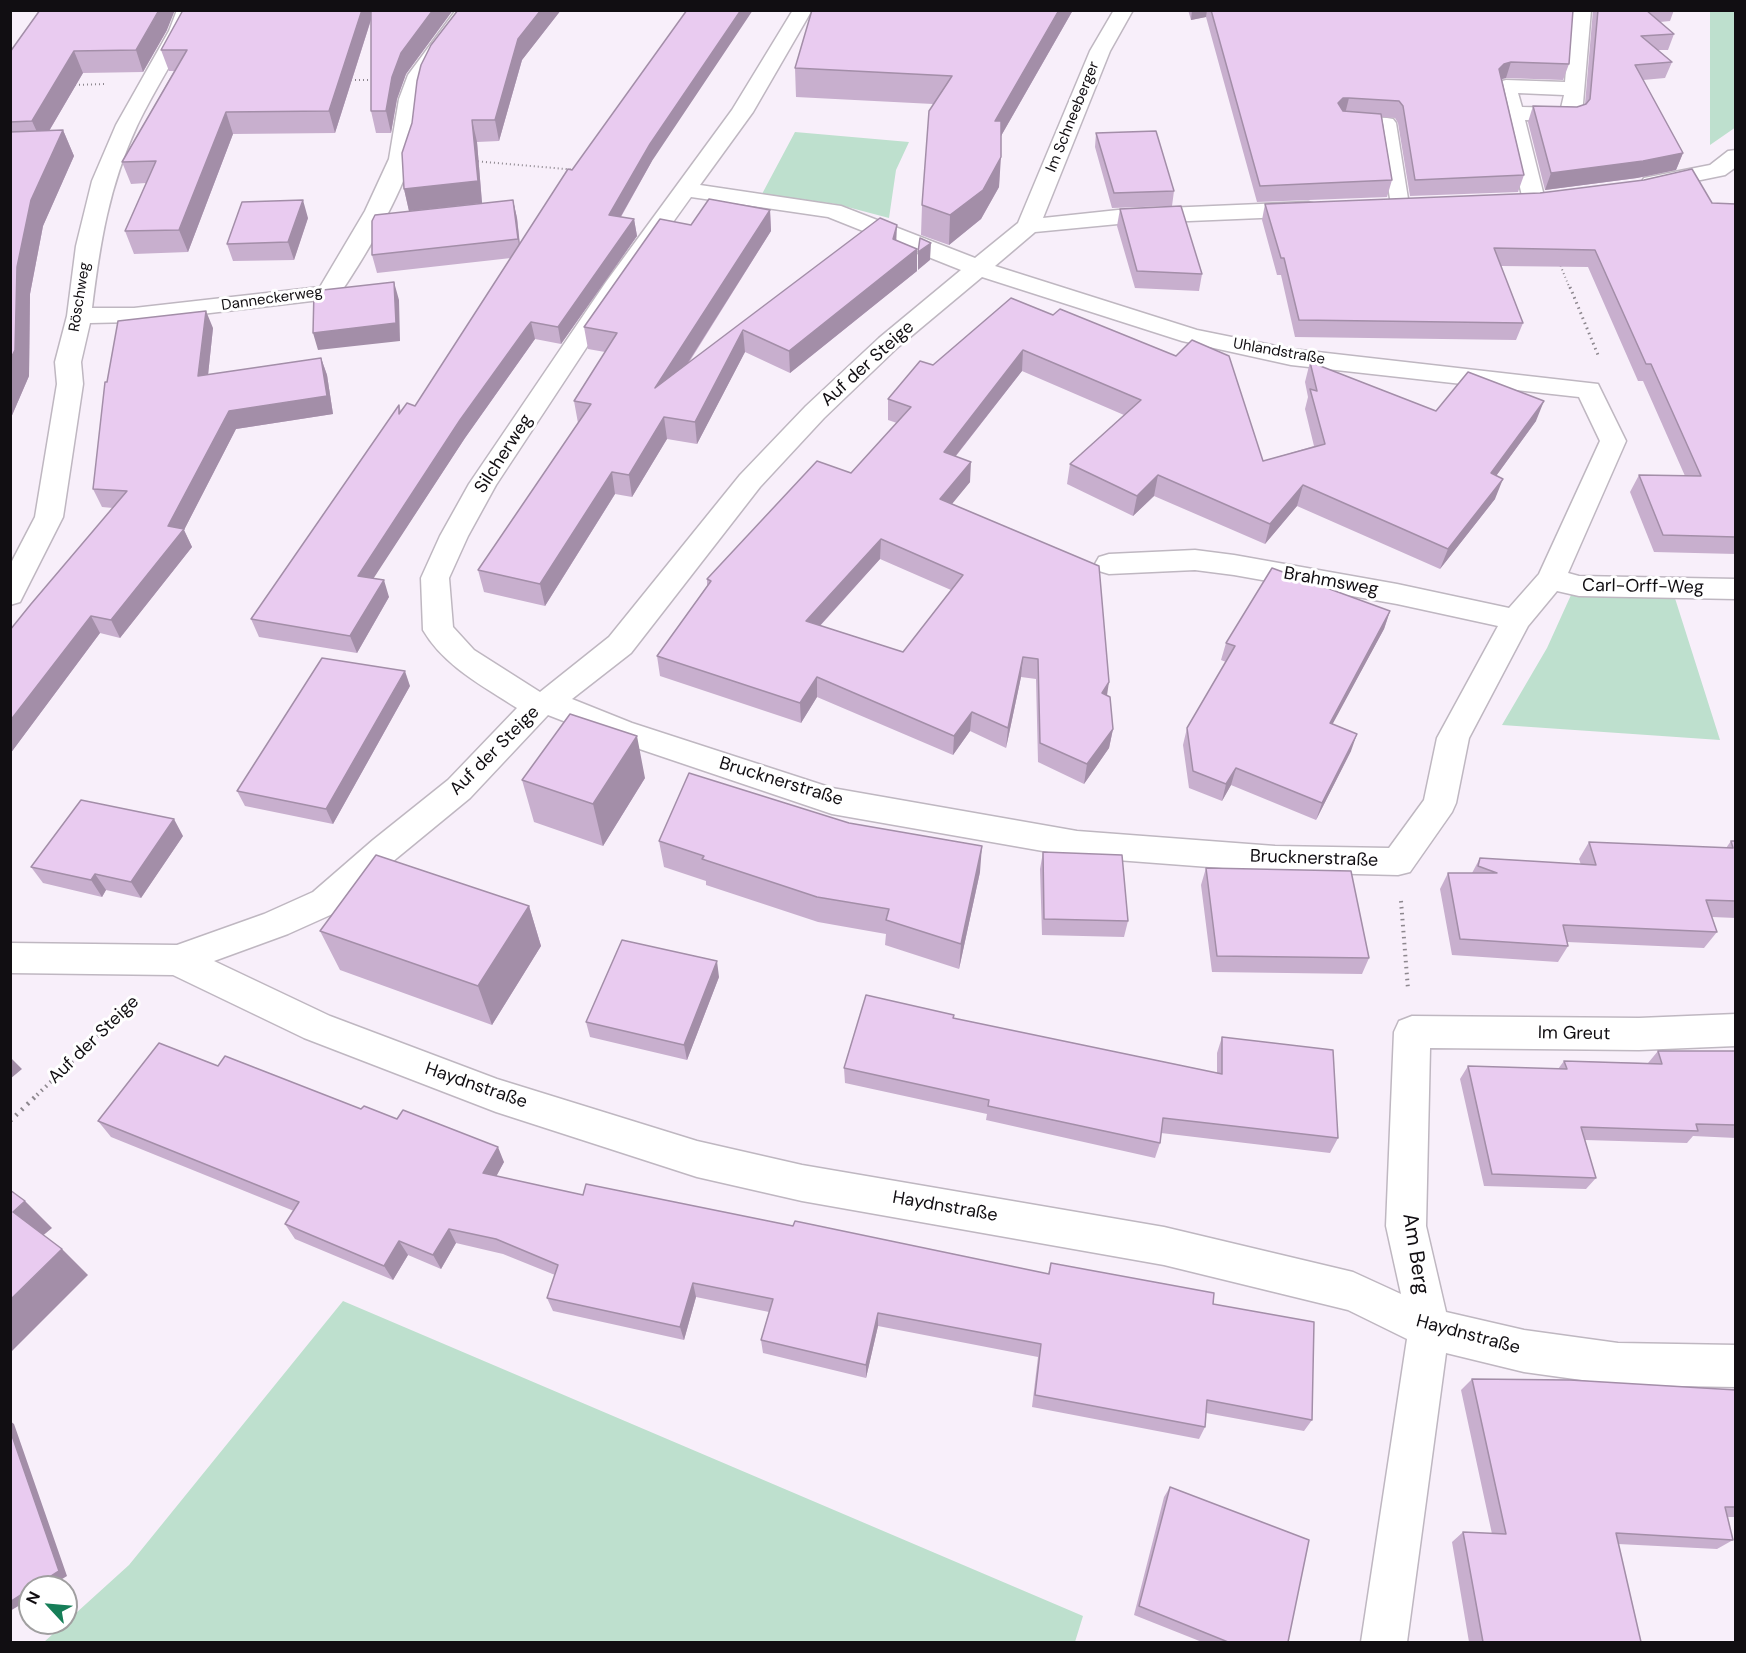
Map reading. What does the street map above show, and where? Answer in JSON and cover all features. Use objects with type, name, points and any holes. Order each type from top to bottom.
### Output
[{"type":"street","name":"Röschweg","points":[[10,595],[49,517],[70,384],[68,362],[79,316],[88,246],[103,181],[126,125],[152,81],[187,10]]},
{"type":"street","name":"Danneckerweg","points":[[79,316],[134,315],[328,293],[375,217],[401,156],[410,98],[417,80],[436,49],[466,10]]},
{"type":"street","name":"Silcherweg","points":[[543,704],[463,658],[438,630],[435,578],[454,536],[483,484],[648,238],[687,190],[701,165],[742,112],[802,10]]},
{"type":"street","name":"Im Schneeberger","points":[[1028,226],[1100,51],[1124,10]]},
{"type":"street","points":[[1556,197],[1522,200],[1506,86],[1575,89],[1581,10]]},
{"type":"street","points":[[1629,188],[1726,177],[1736,156]]},
{"type":"street","points":[[687,190],[833,211],[978,268]]},
{"type":"street","points":[[1028,226],[1118,217],[1324,208]]},
{"type":"street","name":"Auf der Steige","points":[[10,958],[177,960],[276,924],[325,902],[385,849],[459,789],[543,704],[620,645],[750,481],[815,412],[888,343],[1028,226]]},
{"type":"street","name":"Uhlandstraße","points":[[978,268],[1191,336],[1291,357],[1589,390]]},
{"type":"street","name":"Brucknerstraße","points":[[543,704],[832,801],[1077,844],[1275,859],[1398,862],[1440,803],[1453,738],[1516,620],[1551,579],[1612,441],[1589,390]]},
{"type":"street","name":"Brahmsweg","points":[[1109,564],[1195,560],[1234,565],[1397,594],[1516,620]]},
{"type":"street","name":"Carl-Orff-Weg","points":[[1551,579],[1579,586],[1736,589]]},
{"type":"street","name":"Haydnstraße","points":[[177,960],[316,1027],[496,1095],[697,1159],[802,1183],[1164,1246],[1353,1292],[1429,1328],[1524,1351],[1618,1364],[1736,1366]]},
{"type":"street","name":"Im Greut","points":[[1412,1032],[1640,1034],[1736,1030]]},
{"type":"street","name":"Am Berg","points":[[1384,1642],[1429,1328],[1406,1226],[1412,1032]]},
{"type":"lane","points":[[1345,121],[1387,123],[1400,205]]},
{"type":"path","points":[[336,80],[417,80]]},
{"type":"path","points":[[70,85],[152,81]]},
{"type":"path","points":[[401,156],[577,170]]},
{"type":"path","points":[[1522,200],[1599,355],[1589,390]]},
{"type":"path","points":[[1398,862],[1412,1032]]},
{"type":"path","name":"Auf der Steige","points":[[10,1121],[177,960]]},
{"type":"green space","points":[[1710,11],[1735,11],[1736,127],[1710,145]]},
{"type":"green space","points":[[795,132],[909,142],[896,170],[889,218],[836,204],[762,194]]},
{"type":"green space","points":[[1587,590],[1673,592],[1720,740],[1502,725],[1547,648],[1571,595]]},
{"type":"green space","points":[[343,1301],[1083,1616],[1075,1642],[44,1642],[52,1635],[78,1635],[78,1611],[129,1565]]},
{"type":"building","points":[[40,10],[159,10],[136,50],[74,51],[32,121],[10,122],[10,52]]},
{"type":"building","points":[[183,10],[362,10],[329,111],[226,112],[179,230],[125,231],[156,161],[122,162],[187,50],[161,50]]},
{"type":"building","points":[[371,10],[433,10],[401,53],[392,77],[386,111],[371,111]]},
{"type":"building","points":[[458,10],[541,10],[518,39],[495,120],[472,120],[478,181],[404,189],[402,153],[412,123],[421,65],[431,45]]},
{"type":"building","points":[[687,10],[741,10],[650,144],[609,215],[634,219],[558,327],[531,322],[527,327],[460,420],[358,576],[384,580],[350,636],[251,619],[399,405],[399,414],[407,403],[415,406],[568,169],[572,170]]},
{"type":"building","points":[[812,10],[1059,10],[995,121],[1001,121],[1001,157],[983,190],[950,215],[922,205],[929,111],[952,76],[795,68]]},
{"type":"building","points":[[1211,10],[1573,10],[1569,64],[1511,62],[1499,69],[1524,175],[1415,180],[1403,106],[1399,101],[1343,98],[1338,103],[1343,111],[1381,114],[1392,180],[1260,186]]},
{"type":"building","points":[[1598,10],[1646,10],[1674,34],[1641,36],[1672,62],[1635,65],[1683,153],[1643,161],[1551,173],[1533,106],[1577,107],[1586,104],[1590,99]]},
{"type":"building","points":[[63,130],[31,200],[17,267],[15,350],[10,360],[10,132]]},
{"type":"building","points":[[1156,131],[1174,191],[1114,193],[1096,133]]},
{"type":"building","points":[[1692,169],[1712,203],[1736,204],[1736,537],[1663,535],[1639,475],[1701,476],[1651,364],[1646,364],[1595,250],[1494,248],[1523,323],[1299,320],[1284,258],[1281,258],[1265,204],[1540,193],[1644,180]]},
{"type":"building","points":[[709,199],[770,210],[655,388],[880,218],[897,225],[893,239],[917,249],[789,351],[743,330],[695,422],[664,417],[629,475],[612,472],[540,584],[478,570],[591,404],[574,401],[617,333],[584,327],[660,219],[691,225]]},
{"type":"building","points":[[303,200],[288,242],[227,244],[242,202]]},
{"type":"building","points":[[513,200],[518,239],[372,255],[372,221],[375,215]]},
{"type":"building","points":[[1181,206],[1202,274],[1137,271],[1120,209]]},
{"type":"building","points":[[920,238],[931,243],[918,252]]},
{"type":"building","points":[[394,282],[396,323],[313,333],[314,291]]},
{"type":"building","points":[[1011,298],[1053,315],[1060,309],[1176,356],[1192,340],[1229,356],[1263,461],[1325,444],[1310,389],[1317,391],[1310,362],[1436,411],[1468,372],[1544,401],[1491,473],[1503,479],[1448,549],[1303,485],[1270,524],[1158,475],[1137,496],[1070,464],[1141,400],[1023,350],[944,452],[971,462],[940,499],[1099,566],[1109,682],[1102,693],[1110,697],[1113,729],[1087,764],[1040,743],[1038,659],[1023,657],[1008,728],[972,712],[954,736],[817,677],[800,703],[657,656],[711,581],[707,579],[817,461],[851,473],[911,407],[888,399],[920,361],[933,365]],"holes":[[[881,539],[963,575],[903,652],[806,621]]]},
{"type":"building","points":[[206,311],[198,376],[321,358],[327,396],[229,411],[168,526],[184,529],[111,620],[91,616],[10,721],[10,630],[127,491],[93,489],[105,382],[107,382],[118,321]]},
{"type":"building","points":[[1272,568],[1390,611],[1330,723],[1357,734],[1322,803],[1236,768],[1226,784],[1193,771],[1187,728],[1235,646],[1226,643]]},
{"type":"building","points":[[322,658],[405,671],[326,809],[237,791]]},
{"type":"building","points":[[570,714],[637,736],[593,804],[522,780]]},
{"type":"building","points":[[689,773],[849,823],[982,846],[961,944],[886,920],[889,909],[817,897],[702,859],[704,856],[659,841]]},
{"type":"building","points":[[81,800],[174,819],[131,882],[95,874],[91,880],[31,867]]},
{"type":"building","points":[[1731,841],[1736,841],[1736,901],[1706,900],[1717,932],[1563,925],[1568,946],[1460,939],[1448,873],[1497,873],[1478,866],[1480,858],[1596,865],[1589,842],[1733,848]]},
{"type":"building","points":[[1043,852],[1122,855],[1128,921],[1044,919]]},
{"type":"building","points":[[376,855],[529,906],[478,986],[320,931]]},
{"type":"building","points":[[1206,868],[1351,871],[1369,958],[1217,956]]},
{"type":"building","points":[[622,940],[717,961],[684,1045],[586,1022]]},
{"type":"building","points":[[866,995],[954,1015],[953,1018],[1222,1074],[1222,1037],[1333,1050],[1338,1138],[1163,1118],[1160,1143],[988,1106],[989,1100],[844,1068]]},
{"type":"building","points":[[159,1043],[218,1066],[225,1056],[361,1109],[364,1106],[397,1119],[403,1110],[498,1147],[483,1173],[583,1195],[586,1184],[793,1226],[795,1221],[1049,1274],[1051,1263],[1214,1293],[1213,1304],[1314,1322],[1312,1420],[1207,1400],[1205,1427],[1035,1395],[1041,1344],[878,1313],[866,1365],[761,1340],[773,1299],[693,1283],[680,1327],[547,1298],[558,1265],[496,1239],[449,1229],[433,1255],[399,1241],[384,1266],[285,1224],[299,1202],[98,1121]]},
{"type":"building","points":[[1658,1051],[1736,1051],[1736,1125],[1696,1124],[1698,1131],[1581,1127],[1596,1178],[1492,1174],[1468,1066],[1567,1069],[1564,1061],[1662,1064]]},
{"type":"building","points":[[10,1190],[25,1201],[13,1212],[62,1249],[10,1300]]},
{"type":"building","points":[[1472,1379],[1570,1380],[1736,1390],[1736,1507],[1725,1507],[1733,1540],[1616,1533],[1641,1642],[1483,1642],[1463,1532],[1506,1534]]},
{"type":"building","points":[[10,1430],[59,1571],[53,1575],[18,1575],[18,1597],[10,1602]]},
{"type":"building","points":[[1170,1487],[1309,1540],[1288,1642],[1228,1642],[1139,1606]]}]
